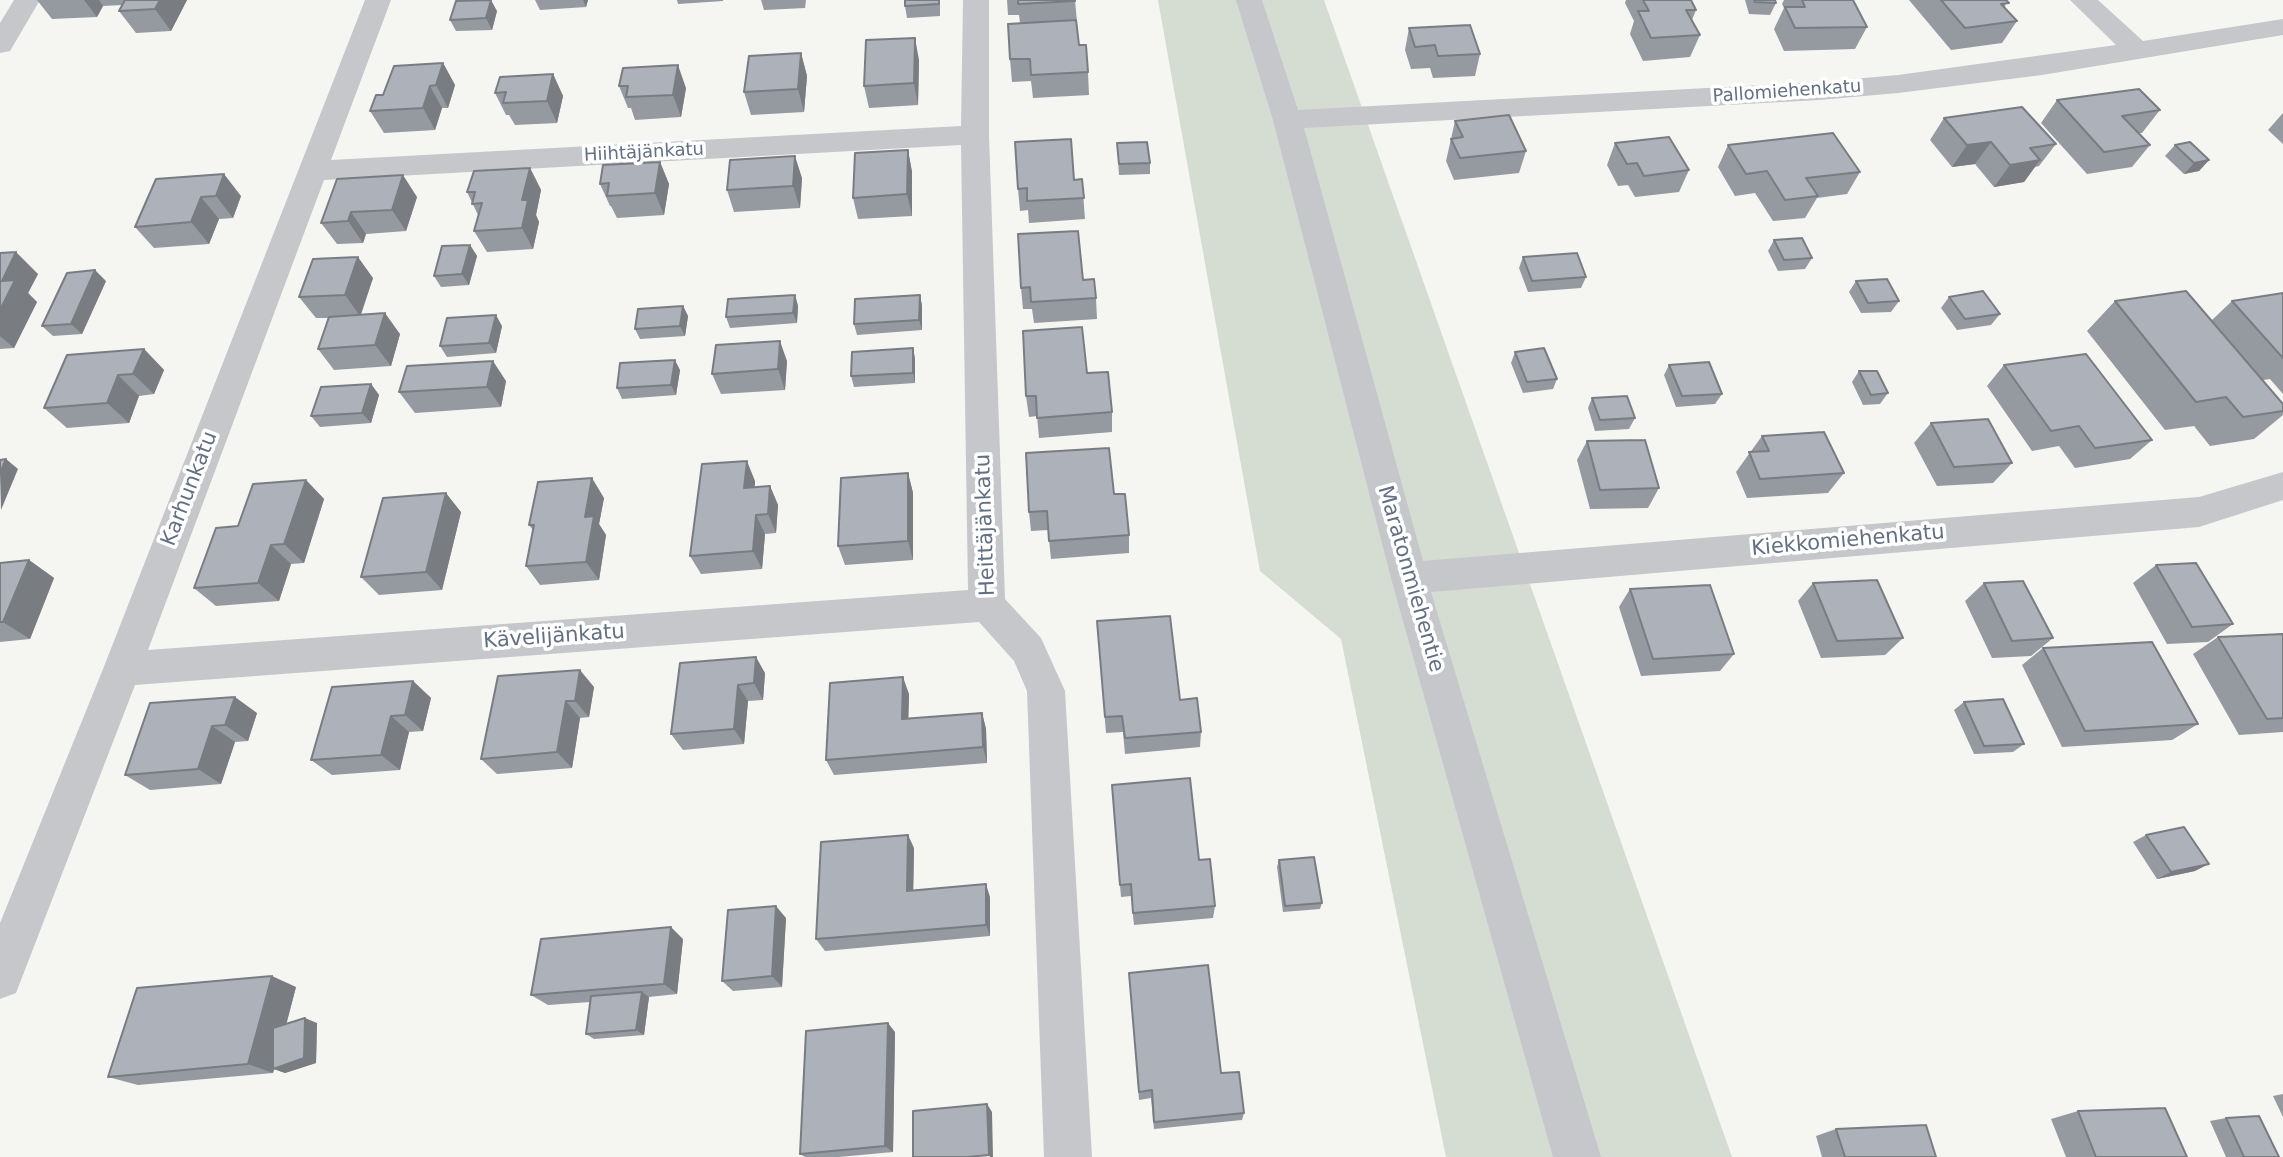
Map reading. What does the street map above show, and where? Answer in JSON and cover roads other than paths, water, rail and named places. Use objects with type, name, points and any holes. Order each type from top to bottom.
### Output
[{"type":"street","points":[[0,44],[27,0]]},
{"type":"street","name":"Karhunkatu","points":[[0,977],[378,0]]},
{"type":"street","name":"Heittäjänkatu","points":[[976,0],[975,135],[987,606],[1028,650],[1046,691],[1068,1157]]},
{"type":"street","name":"Maratonmiehentie","points":[[1249,0],[1287,120],[1409,578],[1577,1157]]},
{"type":"street","points":[[2082,0],[2137,50]]},
{"type":"street","name":"Pallomiehenkatu","points":[[1287,120],[1819,91],[2029,68],[2283,27]]},
{"type":"street","name":"Hiihtäjänkatu","points":[[312,171],[975,135]]},
{"type":"street","name":"Kiekkomiehenkatu","points":[[1409,578],[2199,513],[2283,486]]},
{"type":"street","name":"Kävelijänkatu","points":[[121,669],[987,606]]}]
